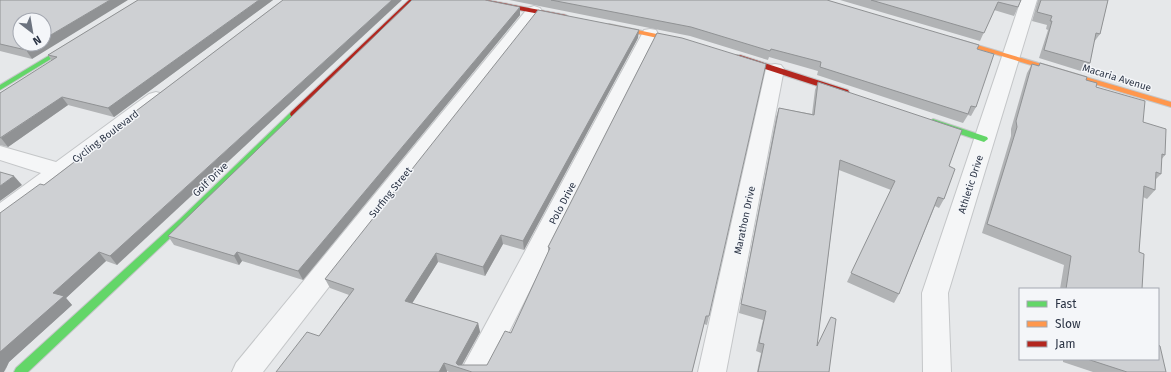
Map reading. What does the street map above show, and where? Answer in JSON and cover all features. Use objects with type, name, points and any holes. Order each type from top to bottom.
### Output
[{"type":"street","name":"Golf Drive","points":[[20,372],[183,221],[413,0]]},
{"type":"street","points":[[477,0],[573,19]]},
{"type":"street","name":"Athletic Drive","points":[[937,372],[935,293],[1030,0]]},
{"type":"street","name":"Surfing Street","points":[[246,372],[534,11]]},
{"type":"street","points":[[596,23],[691,43]]},
{"type":"street","name":"Polo Drive","points":[[474,372],[650,34]]},
{"type":"street","name":"Macaria Avenue","points":[[944,37],[1171,105]]},
{"type":"street","points":[[0,88],[81,38]]},
{"type":"street","points":[[729,55],[857,96]]},
{"type":"street","name":"Marathon Drive","points":[[712,372],[775,69]]},
{"type":"street","name":"Cycling Boulevard","points":[[0,214],[172,86]]},
{"type":"street","points":[[924,119],[984,139]]},
{"type":"street","points":[[0,153],[58,171]]},
{"type":"building","points":[[0,0],[110,0],[52,34],[52,12],[12,12],[12,47],[0,44]]},
{"type":"building","points":[[138,0],[259,0],[108,108],[62,97],[0,138],[0,93],[57,57],[48,55]]},
{"type":"building","points":[[283,0],[392,0],[110,256],[99,252],[53,293],[64,296],[0,352],[0,213],[40,184],[44,185],[136,115],[132,114]]},
{"type":"building","points":[[412,0],[485,0],[520,7],[298,271],[237,252],[234,256],[168,236]]},
{"type":"building","points":[[551,0],[827,0],[979,45],[977,49],[994,54],[976,107],[971,106],[968,114],[820,67],[821,62],[771,49],[770,51],[691,27]]},
{"type":"building","points":[[871,0],[1021,0],[1018,7],[998,2],[984,33]]},
{"type":"building","points":[[1041,0],[1108,0],[1100,34],[1096,33],[1090,63],[1044,50],[1052,16],[1037,12]]},
{"type":"building","points":[[538,10],[639,30],[523,241],[501,235],[483,267],[436,253],[405,301],[478,323],[456,363],[458,365],[487,365],[505,331],[511,333],[550,248],[548,247],[657,33],[682,38],[766,64],[709,316],[706,316],[692,372],[472,372],[444,363],[439,372],[276,372],[307,332],[319,336],[354,289],[325,279]]},
{"type":"building","points":[[1040,63],[1087,77],[1086,80],[1097,83],[1096,87],[1145,101],[1143,122],[1166,129],[1165,155],[1162,154],[1161,174],[1156,172],[1155,190],[1144,186],[1139,252],[1144,254],[1142,288],[1066,288],[1071,256],[987,224],[1017,127],[1016,121],[1032,64],[1039,66]]},
{"type":"building","points":[[818,82],[962,130],[949,166],[955,169],[944,199],[938,197],[899,294],[851,273],[895,181],[840,160],[817,346],[831,317],[836,319],[829,372],[758,372],[764,344],[759,343],[766,311],[741,304],[779,108],[814,115]]},
{"type":"building","points":[[0,172],[14,176],[0,186]]},
{"type":"building","points":[[1160,346],[1166,372],[1127,372],[1090,360],[1159,360]]},
{"type":"traffic: fast","points":[[0,88],[75,42]]},
{"type":"traffic: fast","points":[[20,372],[183,221],[294,114]]},
{"type":"traffic: fast","points":[[933,122],[984,139]]},
{"type":"traffic: slow","points":[[609,26],[685,42]]},
{"type":"traffic: slow","points":[[950,39],[1171,105]]},
{"type":"traffic: jam","points":[[294,114],[413,0]]},
{"type":"traffic: jam","points":[[477,0],[566,17]]},
{"type":"traffic: jam","points":[[737,57],[845,92]]}]
